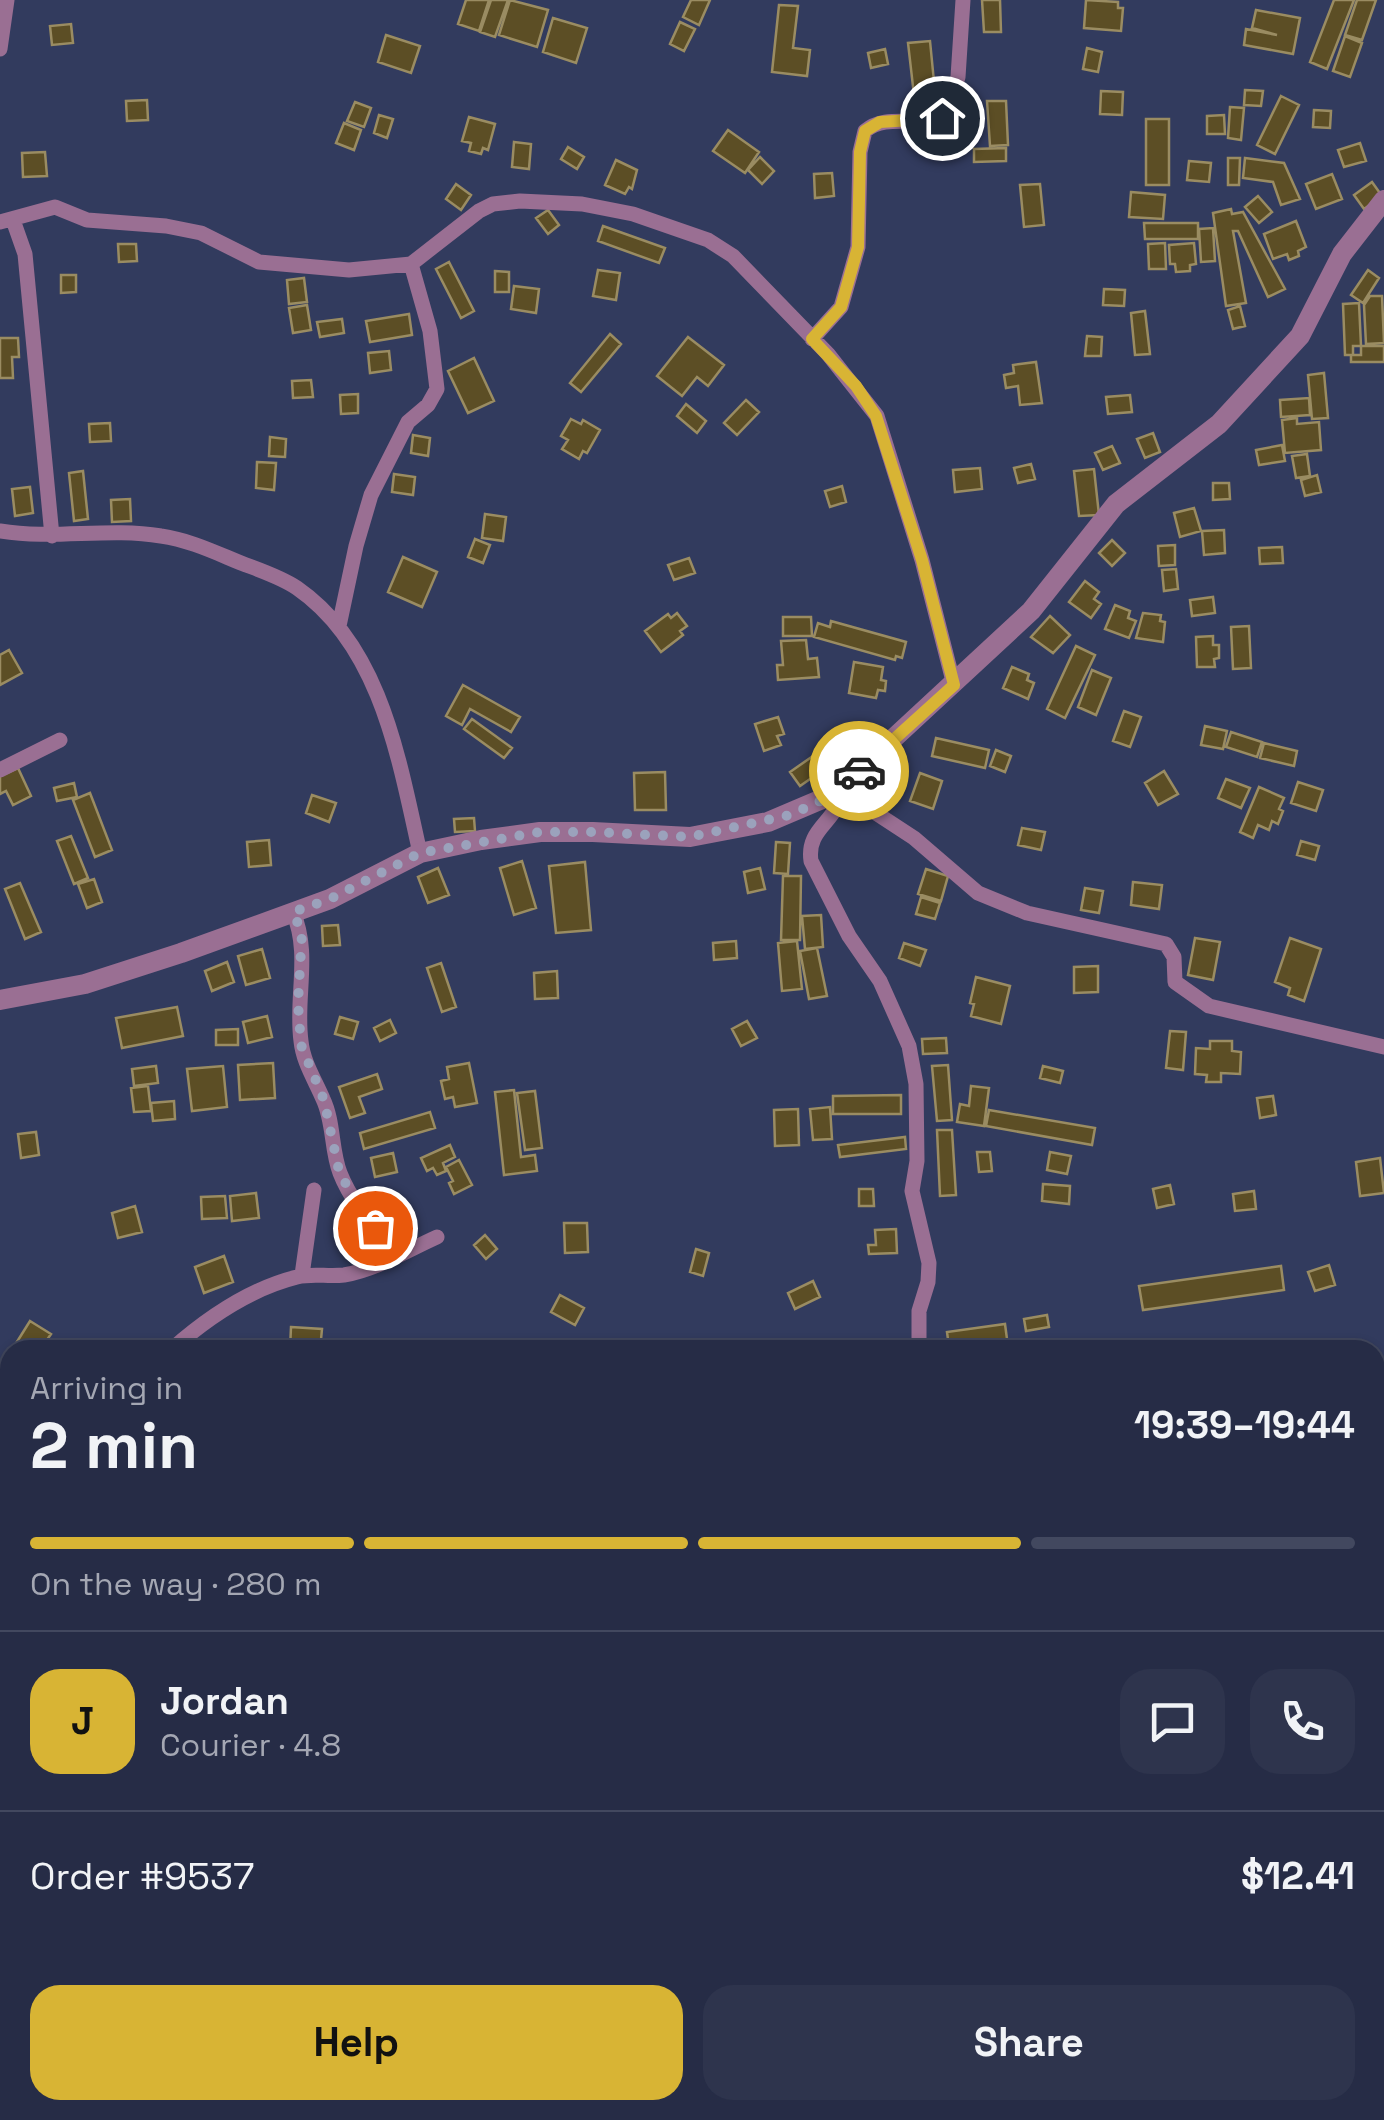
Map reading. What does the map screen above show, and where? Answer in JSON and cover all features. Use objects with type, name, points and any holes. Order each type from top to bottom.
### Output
[{"type":"street","points":[[0,50],[7,0]]},
{"type":"street","points":[[812,339],[841,307],[858,247],[860,152],[865,131],[880,122],[932,120],[947,113],[958,77],[963,0]]},
{"type":"street","points":[[0,1000],[86,984],[293,912],[330,899],[420,853],[540,832],[690,837],[779,818],[844,788],[1031,611],[1116,504],[1219,424],[1300,336],[1342,254],[1384,200]]},
{"type":"street","points":[[52,536],[25,254],[6,221],[55,207],[87,220],[166,226],[201,234],[259,262],[349,270],[411,264],[493,204],[582,204],[633,214],[708,240],[732,256],[856,386],[876,416],[922,560],[954,685]]},
{"type":"street","points":[[340,626],[370,494],[408,422],[428,406],[437,389],[430,331],[411,264]]},
{"type":"street","points":[[0,532],[52,536],[141,534],[192,542],[295,586],[340,626],[367,675],[392,733],[420,853]]},
{"type":"street","points":[[0,770],[60,740]]},
{"type":"street","points":[[844,788],[914,838],[978,893],[1027,913],[1166,944],[1174,957],[1176,982],[1209,1006],[1384,1047]]},
{"type":"street","points":[[844,788],[837,808],[813,837],[810,850],[849,936],[880,981],[909,1046],[916,1084],[912,1191],[929,1263],[919,1312],[918,1340]]},
{"type":"street","points":[[293,912],[302,933],[298,1003],[306,1063],[324,1100],[339,1171],[354,1199],[397,1256]]},
{"type":"street","points":[[302,1275],[314,1190]]},
{"type":"street","points":[[183,1340],[223,1308],[302,1275],[344,1275],[437,1237]]},
{"type":"building","points":[[466,0],[489,0],[479,31],[458,24]]},
{"type":"building","points":[[491,0],[508,0],[495,37],[480,32]]},
{"type":"building","points":[[510,0],[548,10],[537,47],[499,35]]},
{"type":"building","points":[[691,0],[710,0],[699,25],[683,17]]},
{"type":"building","points":[[982,0],[1000,0],[1001,32],[984,32]]},
{"type":"building","points":[[1086,0],[1118,2],[1118,8],[1123,8],[1121,31],[1084,28]]},
{"type":"building","points":[[1334,0],[1354,0],[1327,69],[1310,62]]},
{"type":"building","points":[[1357,0],[1376,0],[1362,40],[1345,35]]},
{"type":"building","points":[[779,5],[798,6],[793,48],[810,50],[807,76],[772,72]]},
{"type":"building","points":[[1256,10],[1300,18],[1293,54],[1244,45],[1246,29],[1277,35],[1252,28]]},
{"type":"building","points":[[553,18],[587,28],[576,63],[543,52]]},
{"type":"building","points":[[680,22],[695,29],[684,51],[670,44]]},
{"type":"building","points":[[71,24],[73,43],[52,45],[50,26]]},
{"type":"building","points":[[386,35],[420,46],[411,73],[378,62]]},
{"type":"building","points":[[1345,36],[1362,43],[1350,77],[1333,71]]},
{"type":"building","points":[[930,41],[936,102],[915,104],[908,43]]},
{"type":"building","points":[[1087,48],[1102,52],[1098,72],[1083,69]]},
{"type":"building","points":[[885,49],[888,64],[871,68],[868,53]]},
{"type":"building","points":[[1245,90],[1263,91],[1261,106],[1244,105]]},
{"type":"building","points":[[1101,91],[1123,92],[1122,115],[1100,114]]},
{"type":"building","points":[[1281,96],[1299,105],[1275,154],[1257,145]]},
{"type":"building","points":[[147,100],[148,120],[127,121],[126,101]]},
{"type":"building","points":[[987,101],[1006,101],[1008,145],[990,146]]},
{"type":"building","points":[[355,102],[371,108],[364,127],[347,121]]},
{"type":"building","points":[[1230,107],[1244,108],[1241,140],[1228,138]]},
{"type":"building","points":[[1314,110],[1331,111],[1330,128],[1313,127]]},
{"type":"building","points":[[379,115],[393,119],[387,138],[374,133]]},
{"type":"building","points":[[1224,115],[1225,134],[1207,134],[1207,116]]},
{"type":"building","points":[[469,117],[495,124],[488,150],[483,148],[481,154],[469,151],[471,143],[462,141]]},
{"type":"building","points":[[1146,119],[1169,119],[1169,185],[1146,185]]},
{"type":"building","points":[[344,123],[361,130],[354,150],[336,143]]},
{"type":"building","points":[[728,130],[759,152],[745,173],[713,151]]},
{"type":"building","points":[[514,142],[531,144],[529,169],[512,167]]},
{"type":"building","points":[[1360,143],[1366,161],[1344,167],[1338,150]]},
{"type":"building","points":[[568,147],[584,157],[577,169],[561,159]]},
{"type":"building","points":[[1006,148],[1006,161],[974,162],[974,149]]},
{"type":"building","points":[[45,152],[47,176],[23,177],[22,153]]},
{"type":"building","points":[[760,157],[774,171],[762,184],[748,170]]},
{"type":"building","points":[[1228,158],[1240,158],[1239,185],[1228,185]]},
{"type":"building","points":[[1245,158],[1284,163],[1300,199],[1281,205],[1273,182],[1243,178]]},
{"type":"building","points":[[616,160],[637,170],[632,189],[629,187],[625,194],[605,185]]},
{"type":"building","points":[[1189,161],[1211,163],[1209,182],[1187,180]]},
{"type":"building","points":[[832,173],[834,196],[815,198],[814,174]]},
{"type":"building","points":[[1332,174],[1342,199],[1316,209],[1306,184]]},
{"type":"building","points":[[1372,182],[1382,196],[1364,209],[1354,195]]},
{"type":"building","points":[[456,184],[471,195],[461,210],[446,199]]},
{"type":"building","points":[[1040,184],[1044,225],[1024,227],[1020,185]]},
{"type":"building","points":[[1131,192],[1165,195],[1163,219],[1129,217]]},
{"type":"building","points":[[1258,196],[1272,212],[1259,223],[1245,207]]},
{"type":"building","points":[[1231,209],[1232,214],[1243,212],[1285,289],[1268,297],[1238,231],[1233,231],[1246,303],[1226,306],[1213,213]]},
{"type":"building","points":[[548,210],[559,225],[548,234],[536,218]]},
{"type":"building","points":[[1296,221],[1306,247],[1289,260],[1287,254],[1273,259],[1264,234]]},
{"type":"building","points":[[1144,223],[1198,223],[1198,239],[1145,239]]},
{"type":"building","points":[[603,226],[665,248],[659,263],[598,241]]},
{"type":"building","points":[[1213,228],[1215,261],[1201,262],[1199,229]]},
{"type":"building","points":[[1165,243],[1166,269],[1149,269],[1148,244]]},
{"type":"building","points":[[1194,243],[1196,264],[1190,265],[1190,271],[1176,272],[1175,264],[1170,264],[1169,245]]},
{"type":"building","points":[[118,244],[136,244],[137,261],[119,262]]},
{"type":"building","points":[[449,262],[474,311],[461,318],[436,269]]},
{"type":"building","points":[[598,270],[620,273],[616,300],[593,296]]},
{"type":"building","points":[[1368,270],[1379,278],[1363,303],[1351,295]]},
{"type":"building","points":[[495,271],[509,272],[509,292],[495,292]]},
{"type":"building","points":[[61,275],[76,275],[76,292],[61,293]]},
{"type":"building","points":[[304,278],[307,302],[289,304],[287,280]]},
{"type":"building","points":[[514,286],[539,289],[536,313],[511,309]]},
{"type":"building","points":[[1104,289],[1125,290],[1124,306],[1103,305]]},
{"type":"building","points":[[1370,296],[1382,296],[1384,343],[1366,344],[1364,305]]},
{"type":"building","points":[[1359,303],[1361,346],[1353,346],[1353,355],[1345,355],[1343,304]]},
{"type":"building","points":[[307,305],[311,330],[293,333],[289,308]]},
{"type":"building","points":[[1240,306],[1245,326],[1233,329],[1228,310]]},
{"type":"building","points":[[1145,311],[1150,354],[1135,355],[1131,313]]},
{"type":"building","points":[[409,314],[412,335],[370,342],[366,321]]},
{"type":"building","points":[[342,319],[344,333],[320,337],[317,322]]},
{"type":"building","points":[[610,334],[621,344],[581,392],[570,383]]},
{"type":"building","points":[[1087,336],[1102,337],[1101,356],[1085,356]]},
{"type":"building","points":[[688,337],[724,365],[708,386],[697,377],[682,396],[657,376]]},
{"type":"building","points":[[0,338],[18,338],[19,357],[12,357],[13,378],[0,378]]},
{"type":"building","points":[[1361,346],[1384,346],[1384,362],[1351,362],[1351,355],[1361,355]]},
{"type":"building","points":[[389,351],[391,370],[370,373],[368,353]]},
{"type":"building","points":[[474,358],[494,401],[468,413],[448,371]]},
{"type":"building","points":[[1036,362],[1042,403],[1020,405],[1018,386],[1006,388],[1004,375],[1014,373],[1013,365]]},
{"type":"building","points":[[1324,373],[1328,418],[1312,419],[1308,375]]},
{"type":"building","points":[[311,380],[313,397],[293,398],[292,381]]},
{"type":"building","points":[[358,394],[358,413],[341,414],[340,395]]},
{"type":"building","points":[[1130,395],[1132,412],[1108,414],[1106,397]]},
{"type":"building","points":[[1309,398],[1310,415],[1281,417],[1280,400]]},
{"type":"building","points":[[746,400],[759,412],[737,435],[724,423]]},
{"type":"building","points":[[686,404],[706,421],[697,433],[677,416]]},
{"type":"building","points":[[1297,418],[1297,424],[1319,422],[1321,450],[1285,453],[1282,420]]},
{"type":"building","points":[[571,419],[581,424],[583,420],[600,430],[579,459],[562,449],[568,440],[561,436]]},
{"type":"building","points":[[110,423],[111,441],[90,442],[89,424]]},
{"type":"building","points":[[1153,433],[1160,452],[1145,458],[1137,439]]},
{"type":"building","points":[[413,435],[430,438],[428,456],[411,453]]},
{"type":"building","points":[[270,437],[286,439],[285,457],[269,456]]},
{"type":"building","points":[[1282,445],[1285,461],[1259,465],[1256,450]]},
{"type":"building","points":[[1112,446],[1120,463],[1103,470],[1095,453]]},
{"type":"building","points":[[1307,454],[1310,476],[1296,478],[1292,456]]},
{"type":"building","points":[[257,462],[276,463],[274,490],[256,488]]},
{"type":"building","points":[[1031,464],[1035,479],[1018,483],[1014,468]]},
{"type":"building","points":[[980,468],[982,489],[955,492],[953,470]]},
{"type":"building","points":[[1094,469],[1099,515],[1079,516],[1074,471]]},
{"type":"building","points":[[83,471],[88,519],[74,521],[69,473]]},
{"type":"building","points":[[394,474],[415,477],[413,495],[392,492]]},
{"type":"building","points":[[1317,475],[1321,492],[1305,496],[1301,480]]},
{"type":"building","points":[[1213,483],[1229,483],[1230,499],[1213,500]]},
{"type":"building","points":[[842,486],[846,502],[830,507],[825,491]]},
{"type":"building","points":[[30,487],[33,513],[15,516],[12,489]]},
{"type":"building","points":[[130,499],[131,521],[112,522],[111,500]]},
{"type":"building","points":[[1194,508],[1201,531],[1180,537],[1174,513]]},
{"type":"building","points":[[485,514],[506,517],[503,541],[482,538]]},
{"type":"building","points":[[1224,530],[1225,553],[1204,555],[1202,531]]},
{"type":"building","points":[[475,539],[490,545],[483,563],[468,557]]},
{"type":"building","points":[[1112,540],[1125,553],[1112,566],[1099,553]]},
{"type":"building","points":[[1175,545],[1175,565],[1159,566],[1158,546]]},
{"type":"building","points":[[1282,547],[1283,563],[1260,564],[1259,548]]},
{"type":"building","points":[[403,557],[437,572],[422,607],[388,592]]},
{"type":"building","points":[[689,558],[695,573],[674,580],[668,565]]},
{"type":"building","points":[[1176,569],[1178,589],[1164,591],[1162,570]]},
{"type":"building","points":[[1085,581],[1099,592],[1094,599],[1101,604],[1091,618],[1069,602]]},
{"type":"building","points":[[1213,597],[1215,613],[1192,616],[1190,600]]},
{"type":"building","points":[[1115,605],[1130,611],[1128,618],[1136,621],[1129,638],[1105,629]]},
{"type":"building","points":[[677,613],[687,626],[680,631],[683,635],[661,652],[645,631],[668,614],[671,618]]},
{"type":"building","points":[[1143,613],[1161,615],[1160,621],[1165,622],[1163,642],[1136,638]]},
{"type":"building","points":[[1050,616],[1070,635],[1053,653],[1031,637]]},
{"type":"building","points":[[783,617],[811,617],[812,636],[783,636]]},
{"type":"building","points":[[831,621],[906,642],[902,658],[896,656],[895,660],[814,637],[818,623],[830,627]]},
{"type":"building","points":[[1249,626],[1251,668],[1233,669],[1231,627]]},
{"type":"building","points":[[1213,636],[1213,645],[1219,645],[1215,667],[1197,667],[1196,637]]},
{"type":"building","points":[[806,640],[808,659],[817,658],[819,677],[778,680],[777,665],[783,665],[781,641]]},
{"type":"building","points":[[1076,646],[1095,655],[1065,718],[1047,709]]},
{"type":"building","points":[[9,650],[22,673],[0,685],[0,655]]},
{"type":"building","points":[[854,662],[883,667],[881,680],[886,681],[885,691],[878,690],[876,698],[849,693]]},
{"type":"building","points":[[1012,667],[1029,674],[1027,680],[1034,683],[1028,699],[1003,688]]},
{"type":"building","points":[[1092,670],[1111,678],[1096,715],[1078,707]]},
{"type":"building","points":[[463,685],[520,717],[511,732],[470,709],[462,725],[446,716]]},
{"type":"building","points":[[1124,711],[1141,717],[1130,747],[1113,741]]},
{"type":"building","points":[[778,717],[784,734],[777,736],[781,745],[764,751],[755,724]]},
{"type":"building","points":[[472,719],[512,748],[504,758],[464,729]]},
{"type":"building","points":[[1205,726],[1227,731],[1223,749],[1201,745]]},
{"type":"building","points":[[1231,732],[1262,742],[1257,757],[1226,747]]},
{"type":"building","points":[[936,738],[989,750],[985,768],[932,756]]},
{"type":"building","points":[[836,740],[846,754],[800,786],[790,772]]},
{"type":"building","points":[[1264,743],[1297,751],[1294,766],[1260,758]]},
{"type":"building","points":[[996,750],[1011,756],[1005,772],[990,766]]},
{"type":"building","points":[[18,768],[31,796],[13,805],[6,791],[0,794],[0,776]]},
{"type":"building","points":[[1164,771],[1178,794],[1158,805],[1145,783]]},
{"type":"building","points":[[665,772],[666,810],[635,810],[634,773]]},
{"type":"building","points":[[920,773],[942,781],[933,809],[910,801]]},
{"type":"building","points":[[1226,779],[1250,788],[1241,808],[1218,798]]},
{"type":"building","points":[[1298,782],[1323,790],[1316,811],[1291,803]]},
{"type":"building","points":[[74,783],[77,797],[57,801],[54,788]]},
{"type":"building","points":[[1259,787],[1284,798],[1279,809],[1283,811],[1278,824],[1272,821],[1269,830],[1258,825],[1253,838],[1240,832]]},
{"type":"building","points":[[90,793],[112,850],[95,857],[73,800]]},
{"type":"building","points":[[312,795],[336,803],[329,822],[306,813]]},
{"type":"building","points":[[474,818],[475,831],[455,832],[454,819]]},
{"type":"building","points":[[1022,828],[1045,832],[1041,850],[1018,845]]},
{"type":"building","points":[[71,836],[88,878],[74,884],[57,841]]},
{"type":"building","points":[[269,840],[271,865],[249,867],[247,842]]},
{"type":"building","points":[[1301,841],[1319,846],[1315,860],[1297,855]]},
{"type":"building","points":[[776,842],[790,843],[788,874],[774,873]]},
{"type":"building","points":[[522,861],[536,908],[514,915],[500,868]]},
{"type":"building","points":[[585,862],[591,930],[556,933],[549,866]]},
{"type":"building","points":[[438,868],[449,895],[428,903],[418,877]]},
{"type":"building","points":[[760,868],[765,889],[748,893],[744,872]]},
{"type":"building","points":[[926,869],[948,876],[941,901],[918,894]]},
{"type":"building","points":[[783,876],[801,876],[800,940],[781,940]]},
{"type":"building","points":[[94,879],[102,902],[87,908],[78,884]]},
{"type":"building","points":[[1133,882],[1162,885],[1159,909],[1131,905]]},
{"type":"building","points":[[20,883],[41,932],[25,939],[5,889]]},
{"type":"building","points":[[1085,888],[1103,891],[1099,913],[1081,910]]},
{"type":"building","points":[[921,897],[940,903],[935,919],[916,914]]},
{"type":"building","points":[[821,915],[823,947],[805,949],[802,916]]},
{"type":"building","points":[[338,925],[340,945],[323,946],[322,926]]},
{"type":"building","points":[[1195,938],[1220,942],[1213,980],[1188,975]]},
{"type":"building","points":[[1290,938],[1321,949],[1304,1001],[1288,995],[1290,988],[1275,982]]},
{"type":"building","points":[[736,941],[737,958],[714,960],[713,943]]},
{"type":"building","points":[[797,941],[802,989],[782,991],[778,943]]},
{"type":"building","points":[[904,943],[926,950],[920,966],[899,958]]},
{"type":"building","points":[[817,948],[827,996],[809,999],[800,951]]},
{"type":"building","points":[[262,949],[270,978],[246,985],[238,956]]},
{"type":"building","points":[[227,962],[234,982],[212,991],[205,971]]},
{"type":"building","points":[[441,963],[456,1007],[442,1012],[427,968]]},
{"type":"building","points":[[1098,966],[1098,992],[1074,993],[1074,967]]},
{"type":"building","points":[[557,971],[558,998],[535,999],[534,973]]},
{"type":"building","points":[[976,977],[1010,986],[1001,1024],[971,1016]]},
{"type":"building","points":[[177,1007],[183,1036],[122,1048],[116,1018]]},
{"type":"building","points":[[267,1016],[272,1037],[248,1043],[243,1022]]},
{"type":"building","points":[[340,1017],[358,1022],[353,1039],[335,1034]]},
{"type":"building","points":[[390,1020],[396,1033],[380,1041],[374,1028]]},
{"type":"building","points":[[747,1021],[757,1038],[741,1046],[732,1029]]},
{"type":"building","points":[[238,1029],[238,1045],[216,1045],[216,1030]]},
{"type":"building","points":[[1170,1031],[1186,1032],[1183,1070],[1166,1068]]},
{"type":"building","points":[[946,1038],[947,1053],[923,1054],[922,1039]]},
{"type":"building","points":[[1210,1041],[1232,1041],[1232,1051],[1241,1052],[1240,1074],[1221,1073],[1221,1082],[1206,1082],[1207,1075],[1195,1074],[1196,1048],[1210,1049]]},
{"type":"building","points":[[273,1063],[275,1098],[240,1100],[238,1065]]},
{"type":"building","points":[[469,1063],[477,1103],[455,1107],[453,1097],[445,1099],[441,1081],[449,1079],[447,1067]]},
{"type":"building","points":[[948,1065],[952,1120],[937,1121],[932,1066]]},
{"type":"building","points":[[156,1066],[158,1083],[134,1086],[132,1069]]},
{"type":"building","points":[[223,1066],[227,1107],[192,1111],[187,1069]]},
{"type":"building","points":[[1043,1066],[1063,1071],[1060,1083],[1040,1078]]},
{"type":"building","points":[[377,1074],[382,1089],[359,1097],[365,1113],[350,1118],[339,1087]]},
{"type":"building","points":[[148,1086],[151,1111],[134,1112],[131,1088]]},
{"type":"building","points":[[971,1086],[989,1088],[984,1126],[957,1122],[960,1104],[969,1106]]},
{"type":"building","points":[[514,1090],[521,1157],[535,1155],[537,1171],[504,1175],[495,1092]]},
{"type":"building","points":[[535,1091],[542,1148],[525,1150],[517,1093]]},
{"type":"building","points":[[901,1095],[901,1114],[833,1114],[833,1096]]},
{"type":"building","points":[[1273,1096],[1276,1115],[1260,1118],[1257,1098]]},
{"type":"building","points":[[174,1101],[175,1119],[153,1121],[151,1103]]},
{"type":"building","points":[[830,1107],[832,1139],[813,1140],[810,1109]]},
{"type":"building","points":[[798,1109],[799,1145],[775,1146],[774,1110]]},
{"type":"building","points":[[989,1110],[1095,1128],[1092,1145],[986,1126]]},
{"type":"building","points":[[430,1112],[435,1128],[364,1149],[360,1133]]},
{"type":"building","points":[[937,1130],[952,1130],[956,1195],[940,1196]]},
{"type":"building","points":[[36,1132],[39,1155],[21,1158],[18,1134]]},
{"type":"building","points":[[905,1137],[906,1149],[840,1157],[838,1145]]},
{"type":"building","points":[[450,1145],[455,1157],[443,1163],[446,1171],[437,1175],[433,1168],[427,1171],[421,1158]]},
{"type":"building","points":[[977,1152],[990,1152],[992,1171],[979,1172]]},
{"type":"building","points":[[1050,1152],[1071,1156],[1067,1174],[1047,1170]]},
{"type":"building","points":[[393,1153],[397,1172],[375,1177],[371,1158]]},
{"type":"building","points":[[1380,1158],[1384,1193],[1360,1196],[1356,1162]]},
{"type":"building","points":[[459,1160],[472,1185],[454,1194],[446,1167]]},
{"type":"building","points":[[1043,1184],[1070,1186],[1069,1204],[1042,1201]]},
{"type":"building","points":[[1170,1185],[1174,1204],[1157,1208],[1153,1189]]},
{"type":"building","points":[[859,1189],[873,1189],[874,1206],[859,1206]]},
{"type":"building","points":[[1254,1191],[1256,1209],[1235,1211],[1233,1194]]},
{"type":"building","points":[[256,1193],[259,1218],[232,1221],[230,1196]]},
{"type":"building","points":[[225,1196],[227,1218],[202,1219],[201,1197]]},
{"type":"building","points":[[135,1206],[142,1232],[118,1238],[112,1213]]},
{"type":"building","points":[[564,1223],[587,1223],[588,1252],[565,1253]]},
{"type":"building","points":[[896,1229],[897,1253],[869,1254],[868,1245],[876,1245],[875,1230]]},
{"type":"building","points":[[485,1235],[497,1249],[486,1259],[474,1245]]},
{"type":"building","points":[[696,1249],[709,1253],[703,1276],[690,1272]]},
{"type":"building","points":[[224,1256],[233,1282],[204,1293],[195,1267]]},
{"type":"building","points":[[1329,1265],[1335,1285],[1315,1291],[1308,1272]]},
{"type":"building","points":[[1281,1266],[1284,1290],[1143,1310],[1139,1286]]},
{"type":"building","points":[[813,1281],[820,1297],[795,1309],[788,1293]]},
{"type":"building","points":[[560,1295],[584,1308],[575,1325],[551,1312]]},
{"type":"building","points":[[1047,1315],[1049,1327],[1026,1331],[1024,1319]]},
{"type":"building","points":[[30,1321],[51,1334],[47,1340],[18,1340]]},
{"type":"building","points":[[1005,1324],[1007,1339],[948,1340],[947,1332]]},
{"type":"building","points":[[291,1327],[322,1329],[321,1340],[290,1340]]},
{"type":"way so far","points":[[375,1228],[339,1171],[324,1100],[301,1045],[298,1003],[302,933],[293,912],[330,899],[420,853],[482,840],[540,832],[690,837],[768,822],[842,791],[859,771]]},
{"type":"route","points":[[859,771],[954,685],[922,560],[876,416],[856,386],[812,339],[841,307],[858,247],[860,152],[865,131],[890,120],[942,118]]}]
